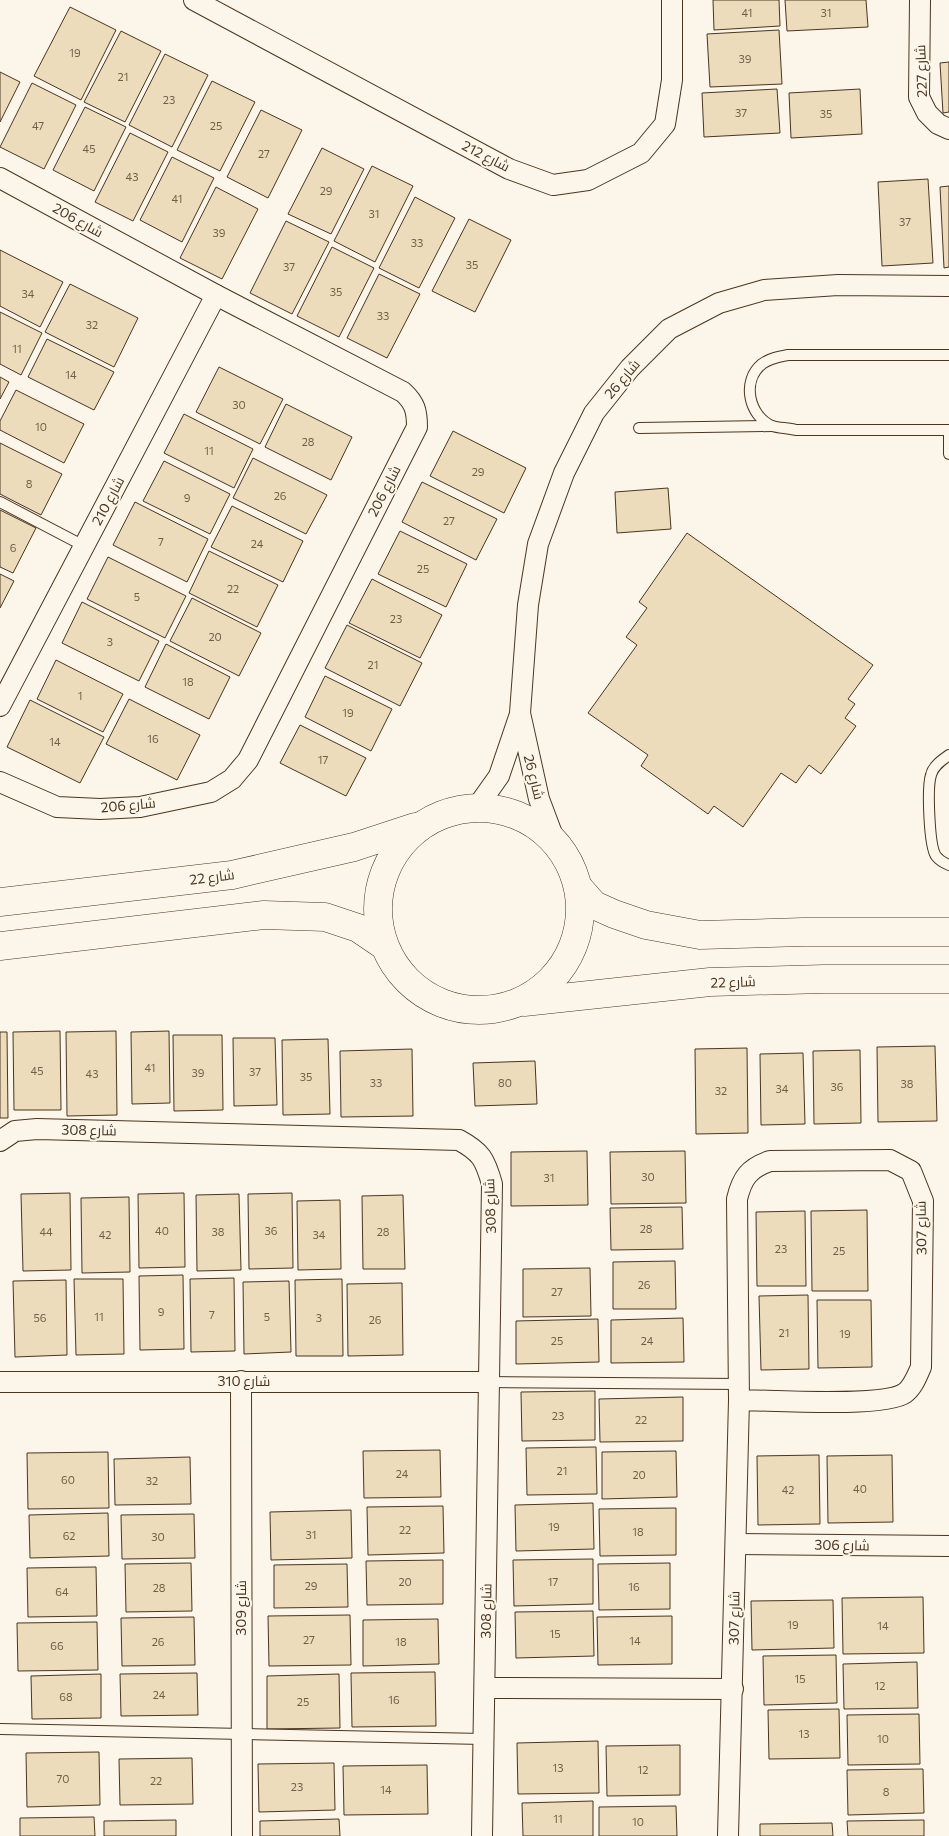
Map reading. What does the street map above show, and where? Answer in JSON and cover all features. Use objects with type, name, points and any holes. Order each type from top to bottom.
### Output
[{"type":"street","name":"شارع 212","points":[[194,0],[509,169],[553,184],[588,180],[642,153],[665,124],[672,80],[672,0]]},
{"type":"street","name":"شارع 227","points":[[920,0],[919,97],[927,114],[938,124],[949,129]]},
{"type":"street","name":"شارع 206","points":[[0,179],[216,296],[403,392],[412,400],[417,412],[417,427],[248,760],[232,779],[211,792],[140,807],[100,809],[56,807],[0,782]]},
{"type":"street","name":"شارع 26","points":[[477,807],[499,776],[509,751],[520,713],[528,605],[538,544],[564,473],[594,413],[643,355],[669,329],[719,303],[764,290],[838,285],[949,286]]},
{"type":"street","name":"شارع 210","points":[[0,706],[216,296]]},
{"type":"street","name":"شارع 26","points":[[520,713],[539,799],[554,839]]},
{"type":"street","points":[[477,807],[519,815],[554,839],[570,862],[579,888],[580,923],[569,956],[547,984],[518,1003],[486,1010],[453,1008],[423,994],[399,973],[383,945],[376,912],[381,879],[395,849],[419,826],[447,812],[477,807]]},
{"type":"street","name":"شارع 22","points":[[0,902],[232,875],[354,847],[419,826]]},
{"type":"street","points":[[579,888],[594,905],[614,914],[646,925],[700,935],[803,932],[949,932]]},
{"type":"street","points":[[0,946],[264,915],[325,916],[358,928],[383,945]]},
{"type":"street","name":"شارع 22","points":[[518,1003],[710,982],[824,978],[949,979]]},
{"type":"street","name":"شارع 308","points":[[0,1141],[15,1131],[37,1129],[459,1140],[476,1149],[486,1164],[492,1184],[482,1836]]},
{"type":"street","name":"شارع 307","points":[[728,1836],[739,1392],[737,1199],[741,1183],[756,1166],[770,1161],[880,1160],[895,1162],[911,1171],[923,1201],[921,1367],[915,1382],[905,1393],[880,1402],[739,1392]]},
{"type":"street","name":"شارع 309","points":[[241,1381],[242,1836]]},
{"type":"street","name":"شارع 310","points":[[0,1382],[488,1382]]},
{"type":"street","name":"شارع 306","points":[[736,1544],[949,1546]]},
{"type":"street","points":[[485,1688],[733,1689]]},
{"type":"lane","points":[[773,426],[760,418],[752,405],[750,390],[754,376],[761,365],[772,358],[788,355],[949,355]]},
{"type":"lane","points":[[639,428],[773,426],[796,430],[949,430],[949,454]]},
{"type":"lane","points":[[0,502],[84,546]]},
{"type":"lane","points":[[949,756],[940,761],[931,773],[929,786],[932,846],[936,856],[949,865]]},
{"type":"lane","points":[[488,1382],[739,1392]]},
{"type":"lane","points":[[0,1729],[482,1739]]},
{"type":"building","points":[[713,0],[779,0],[780,26],[714,30]]},
{"type":"building","points":[[785,0],[866,0],[868,27],[787,31]]},
{"type":"building","points":[[70,7],[116,30],[81,100],[34,76]]},
{"type":"building","points":[[779,30],[782,84],[710,87],[707,34]]},
{"type":"building","points":[[121,31],[161,51],[125,122],[84,102]]},
{"type":"building","points":[[165,54],[208,75],[172,147],[129,125]]},
{"type":"building","points":[[949,62],[949,112],[943,113],[940,63]]},
{"type":"building","points":[[0,72],[20,82],[0,122]]},
{"type":"building","points":[[212,81],[255,102],[220,171],[177,150]]},
{"type":"building","points":[[32,83],[76,105],[44,169],[0,147]]},
{"type":"building","points":[[777,89],[780,133],[704,137],[702,93]]},
{"type":"building","points":[[860,89],[862,134],[791,138],[789,93]]},
{"type":"building","points":[[85,107],[126,127],[94,191],[53,170]]},
{"type":"building","points":[[261,110],[302,130],[268,198],[227,177]]},
{"type":"building","points":[[130,133],[168,152],[133,221],[95,202]]},
{"type":"building","points":[[322,148],[364,169],[331,234],[288,214]]},
{"type":"building","points":[[172,157],[214,178],[182,242],[140,220]]},
{"type":"building","points":[[372,166],[413,186],[375,262],[334,241]]},
{"type":"building","points":[[928,179],[933,263],[882,266],[878,182]]},
{"type":"building","points":[[949,186],[949,267],[944,268],[940,187]]},
{"type":"building","points":[[216,187],[258,209],[222,279],[180,258]]},
{"type":"building","points":[[415,197],[455,218],[419,288],[379,268]]},
{"type":"building","points":[[469,219],[511,240],[475,312],[432,291]]},
{"type":"building","points":[[286,221],[329,242],[292,314],[250,293]]},
{"type":"building","points":[[332,247],[374,268],[339,337],[297,316]]},
{"type":"building","points":[[0,250],[63,282],[40,327],[0,306]]},
{"type":"building","points":[[379,274],[420,294],[387,358],[347,338]]},
{"type":"building","points":[[70,284],[138,318],[114,367],[45,332]]},
{"type":"building","points":[[0,312],[42,333],[21,375],[0,364]]},
{"type":"building","points":[[47,339],[114,372],[94,410],[28,377]]},
{"type":"building","points":[[219,367],[283,399],[260,444],[196,412]]},
{"type":"building","points":[[0,377],[9,382],[0,399]]},
{"type":"building","points":[[16,390],[84,424],[64,463],[0,430],[0,421]]},
{"type":"building","points":[[286,404],[352,437],[331,480],[265,447]]},
{"type":"building","points":[[184,414],[253,449],[234,488],[164,453]]},
{"type":"building","points":[[453,431],[526,468],[504,513],[430,476]]},
{"type":"building","points":[[0,443],[62,474],[41,515],[0,494]]},
{"type":"building","points":[[253,458],[327,495],[306,534],[233,498]]},
{"type":"building","points":[[164,461],[230,494],[210,534],[143,501]]},
{"type":"building","points":[[422,482],[497,519],[476,560],[402,522]]},
{"type":"building","points":[[668,488],[671,529],[617,533],[615,492]]},
{"type":"building","points":[[135,502],[208,539],[187,582],[113,545]]},
{"type":"building","points":[[232,506],[303,541],[283,582],[211,547]]},
{"type":"building","points":[[0,510],[36,528],[13,573],[0,567]]},
{"type":"building","points":[[400,531],[467,564],[446,607],[378,574]]},
{"type":"building","points":[[687,533],[873,665],[848,699],[855,704],[845,718],[856,726],[821,774],[809,765],[796,783],[781,773],[743,827],[714,806],[708,814],[641,766],[648,755],[588,713],[637,645],[626,637],[647,608],[639,602]]},
{"type":"building","points":[[209,551],[278,585],[257,627],[189,593]]},
{"type":"building","points":[[108,557],[186,596],[165,638],[87,599]]},
{"type":"building","points":[[0,574],[14,581],[0,608]]},
{"type":"building","points":[[372,579],[442,615],[420,658],[349,623]]},
{"type":"building","points":[[192,598],[261,633],[239,676],[170,641]]},
{"type":"building","points":[[82,602],[159,641],[139,681],[62,643]]},
{"type":"building","points":[[347,625],[422,663],[400,706],[325,668]]},
{"type":"building","points":[[166,644],[230,677],[209,719],[145,687]]},
{"type":"building","points":[[56,660],[123,694],[103,732],[37,699]]},
{"type":"building","points":[[325,676],[392,709],[371,751],[305,717]]},
{"type":"building","points":[[129,699],[200,735],[177,780],[106,744]]},
{"type":"building","points":[[30,700],[104,737],[80,783],[7,747]]},
{"type":"building","points":[[300,725],[366,758],[346,796],[280,763]]},
{"type":"building","points":[[60,1031],[61,1110],[14,1110],[13,1032]]},
{"type":"building","points":[[116,1031],[117,1115],[67,1116],[66,1032]]},
{"type":"building","points":[[169,1031],[170,1103],[132,1104],[131,1032]]},
{"type":"building","points":[[0,1032],[7,1032],[8,1118],[0,1118]]},
{"type":"building","points":[[173,1035],[222,1035],[223,1110],[174,1111]]},
{"type":"building","points":[[233,1038],[275,1038],[277,1105],[234,1106]]},
{"type":"building","points":[[328,1039],[330,1114],[283,1115],[282,1040]]},
{"type":"building","points":[[935,1046],[937,1121],[878,1122],[877,1047]]},
{"type":"building","points":[[747,1048],[748,1133],[696,1134],[695,1049]]},
{"type":"building","points":[[412,1049],[413,1116],[341,1117],[340,1051]]},
{"type":"building","points":[[860,1050],[861,1123],[814,1124],[813,1051]]},
{"type":"building","points":[[803,1053],[805,1124],[761,1125],[760,1054]]},
{"type":"building","points":[[535,1061],[537,1104],[475,1106],[473,1063]]},
{"type":"building","points":[[587,1151],[588,1205],[511,1206],[511,1152]]},
{"type":"building","points":[[685,1151],[686,1203],[611,1204],[610,1152]]},
{"type":"building","points":[[70,1193],[71,1270],[23,1271],[21,1194]]},
{"type":"building","points":[[184,1193],[185,1267],[139,1268],[138,1194]]},
{"type":"building","points":[[292,1193],[293,1268],[249,1269],[248,1194]]},
{"type":"building","points":[[239,1194],[241,1270],[197,1271],[196,1195]]},
{"type":"building","points":[[403,1195],[405,1269],[363,1269],[362,1196]]},
{"type":"building","points":[[129,1197],[130,1272],[82,1273],[81,1198]]},
{"type":"building","points":[[340,1200],[341,1269],[298,1270],[297,1201]]},
{"type":"building","points":[[682,1207],[683,1249],[611,1250],[610,1208]]},
{"type":"building","points":[[867,1210],[868,1291],[812,1291],[811,1211]]},
{"type":"building","points":[[805,1211],[806,1286],[757,1286],[756,1212]]},
{"type":"building","points":[[675,1261],[676,1309],[613,1309],[613,1262]]},
{"type":"building","points":[[590,1268],[591,1316],[523,1317],[523,1269]]},
{"type":"building","points":[[183,1275],[184,1349],[140,1350],[139,1276]]},
{"type":"building","points":[[234,1278],[235,1351],[191,1352],[190,1279]]},
{"type":"building","points":[[74,1279],[123,1279],[124,1354],[76,1355]]},
{"type":"building","points":[[342,1279],[343,1356],[296,1356],[295,1280]]},
{"type":"building","points":[[66,1280],[67,1355],[15,1357],[13,1281]]},
{"type":"building","points":[[289,1281],[291,1352],[244,1354],[243,1282]]},
{"type":"building","points":[[402,1283],[403,1355],[348,1356],[347,1284]]},
{"type":"building","points":[[808,1295],[809,1369],[761,1370],[759,1296]]},
{"type":"building","points":[[817,1300],[871,1300],[872,1367],[818,1368]]},
{"type":"building","points":[[683,1318],[684,1362],[611,1363],[611,1320]]},
{"type":"building","points":[[598,1319],[599,1362],[516,1364],[516,1321]]},
{"type":"building","points":[[595,1391],[595,1440],[522,1441],[521,1392]]},
{"type":"building","points":[[683,1397],[683,1441],[600,1442],[599,1399]]},
{"type":"building","points":[[596,1447],[597,1494],[527,1495],[526,1448]]},
{"type":"building","points":[[440,1450],[441,1497],[364,1498],[363,1451]]},
{"type":"building","points":[[676,1451],[677,1497],[602,1499],[602,1452]]},
{"type":"building","points":[[108,1452],[109,1508],[28,1509],[27,1453]]},
{"type":"building","points":[[819,1455],[820,1524],[758,1525],[757,1456]]},
{"type":"building","points":[[892,1455],[893,1522],[828,1523],[827,1456]]},
{"type":"building","points":[[190,1457],[191,1504],[115,1505],[114,1459]]},
{"type":"building","points":[[593,1503],[594,1549],[516,1551],[515,1505]]},
{"type":"building","points":[[443,1506],[444,1553],[368,1555],[367,1507]]},
{"type":"building","points":[[676,1508],[676,1555],[600,1556],[599,1509]]},
{"type":"building","points":[[351,1510],[352,1558],[271,1560],[270,1512]]},
{"type":"building","points":[[108,1513],[109,1556],[30,1558],[29,1515]]},
{"type":"building","points":[[194,1514],[195,1558],[122,1559],[121,1515]]},
{"type":"building","points":[[593,1559],[593,1604],[514,1606],[513,1560]]},
{"type":"building","points":[[443,1560],[443,1604],[367,1605],[366,1561]]},
{"type":"building","points":[[191,1563],[192,1611],[126,1612],[125,1564]]},
{"type":"building","points":[[670,1563],[670,1609],[599,1610],[598,1564]]},
{"type":"building","points":[[347,1564],[348,1607],[274,1608],[274,1565]]},
{"type":"building","points":[[96,1567],[97,1616],[28,1617],[27,1568]]},
{"type":"building","points":[[923,1597],[924,1653],[843,1654],[842,1598]]},
{"type":"building","points":[[833,1600],[834,1648],[752,1650],[751,1601]]},
{"type":"building","points":[[593,1611],[594,1656],[516,1658],[515,1612]]},
{"type":"building","points":[[350,1615],[351,1665],[269,1666],[268,1616]]},
{"type":"building","points":[[672,1616],[672,1664],[598,1665],[597,1617]]},
{"type":"building","points":[[194,1617],[195,1665],[122,1666],[121,1618]]},
{"type":"building","points":[[438,1619],[439,1664],[363,1666],[363,1620]]},
{"type":"building","points":[[97,1622],[98,1670],[18,1671],[17,1623]]},
{"type":"building","points":[[836,1655],[837,1703],[764,1705],[763,1656]]},
{"type":"building","points":[[917,1662],[918,1708],[844,1709],[843,1664]]},
{"type":"building","points":[[435,1672],[436,1726],[352,1727],[351,1673]]},
{"type":"building","points":[[197,1673],[198,1715],[121,1716],[120,1674]]},
{"type":"building","points":[[101,1674],[101,1718],[32,1719],[31,1676]]},
{"type":"building","points":[[339,1674],[340,1728],[267,1729],[267,1676]]},
{"type":"building","points":[[839,1709],[840,1758],[769,1759],[768,1710]]},
{"type":"building","points":[[919,1714],[920,1764],[848,1765],[847,1715]]},
{"type":"building","points":[[598,1741],[599,1793],[518,1794],[517,1743]]},
{"type":"building","points":[[680,1745],[680,1795],[607,1796],[606,1746]]},
{"type":"building","points":[[99,1752],[100,1805],[27,1807],[26,1753]]},
{"type":"building","points":[[192,1758],[193,1804],[120,1805],[119,1759]]},
{"type":"building","points":[[334,1763],[335,1810],[259,1812],[258,1764]]},
{"type":"building","points":[[427,1765],[428,1814],[344,1815],[343,1766]]},
{"type":"building","points":[[923,1769],[924,1813],[848,1815],[847,1770]]},
{"type":"building","points":[[593,1801],[593,1836],[523,1836],[522,1803]]},
{"type":"building","points":[[676,1806],[677,1836],[599,1836],[599,1807]]},
{"type":"building","points":[[94,1817],[95,1836],[20,1836],[20,1818]]},
{"type":"building","points":[[339,1819],[340,1836],[260,1836],[260,1821]]},
{"type":"building","points":[[176,1820],[176,1836],[104,1836],[104,1821]]},
{"type":"building","points":[[924,1820],[924,1836],[848,1836],[847,1821]]},
{"type":"building","points":[[832,1823],[833,1836],[760,1836],[760,1824]]}]
